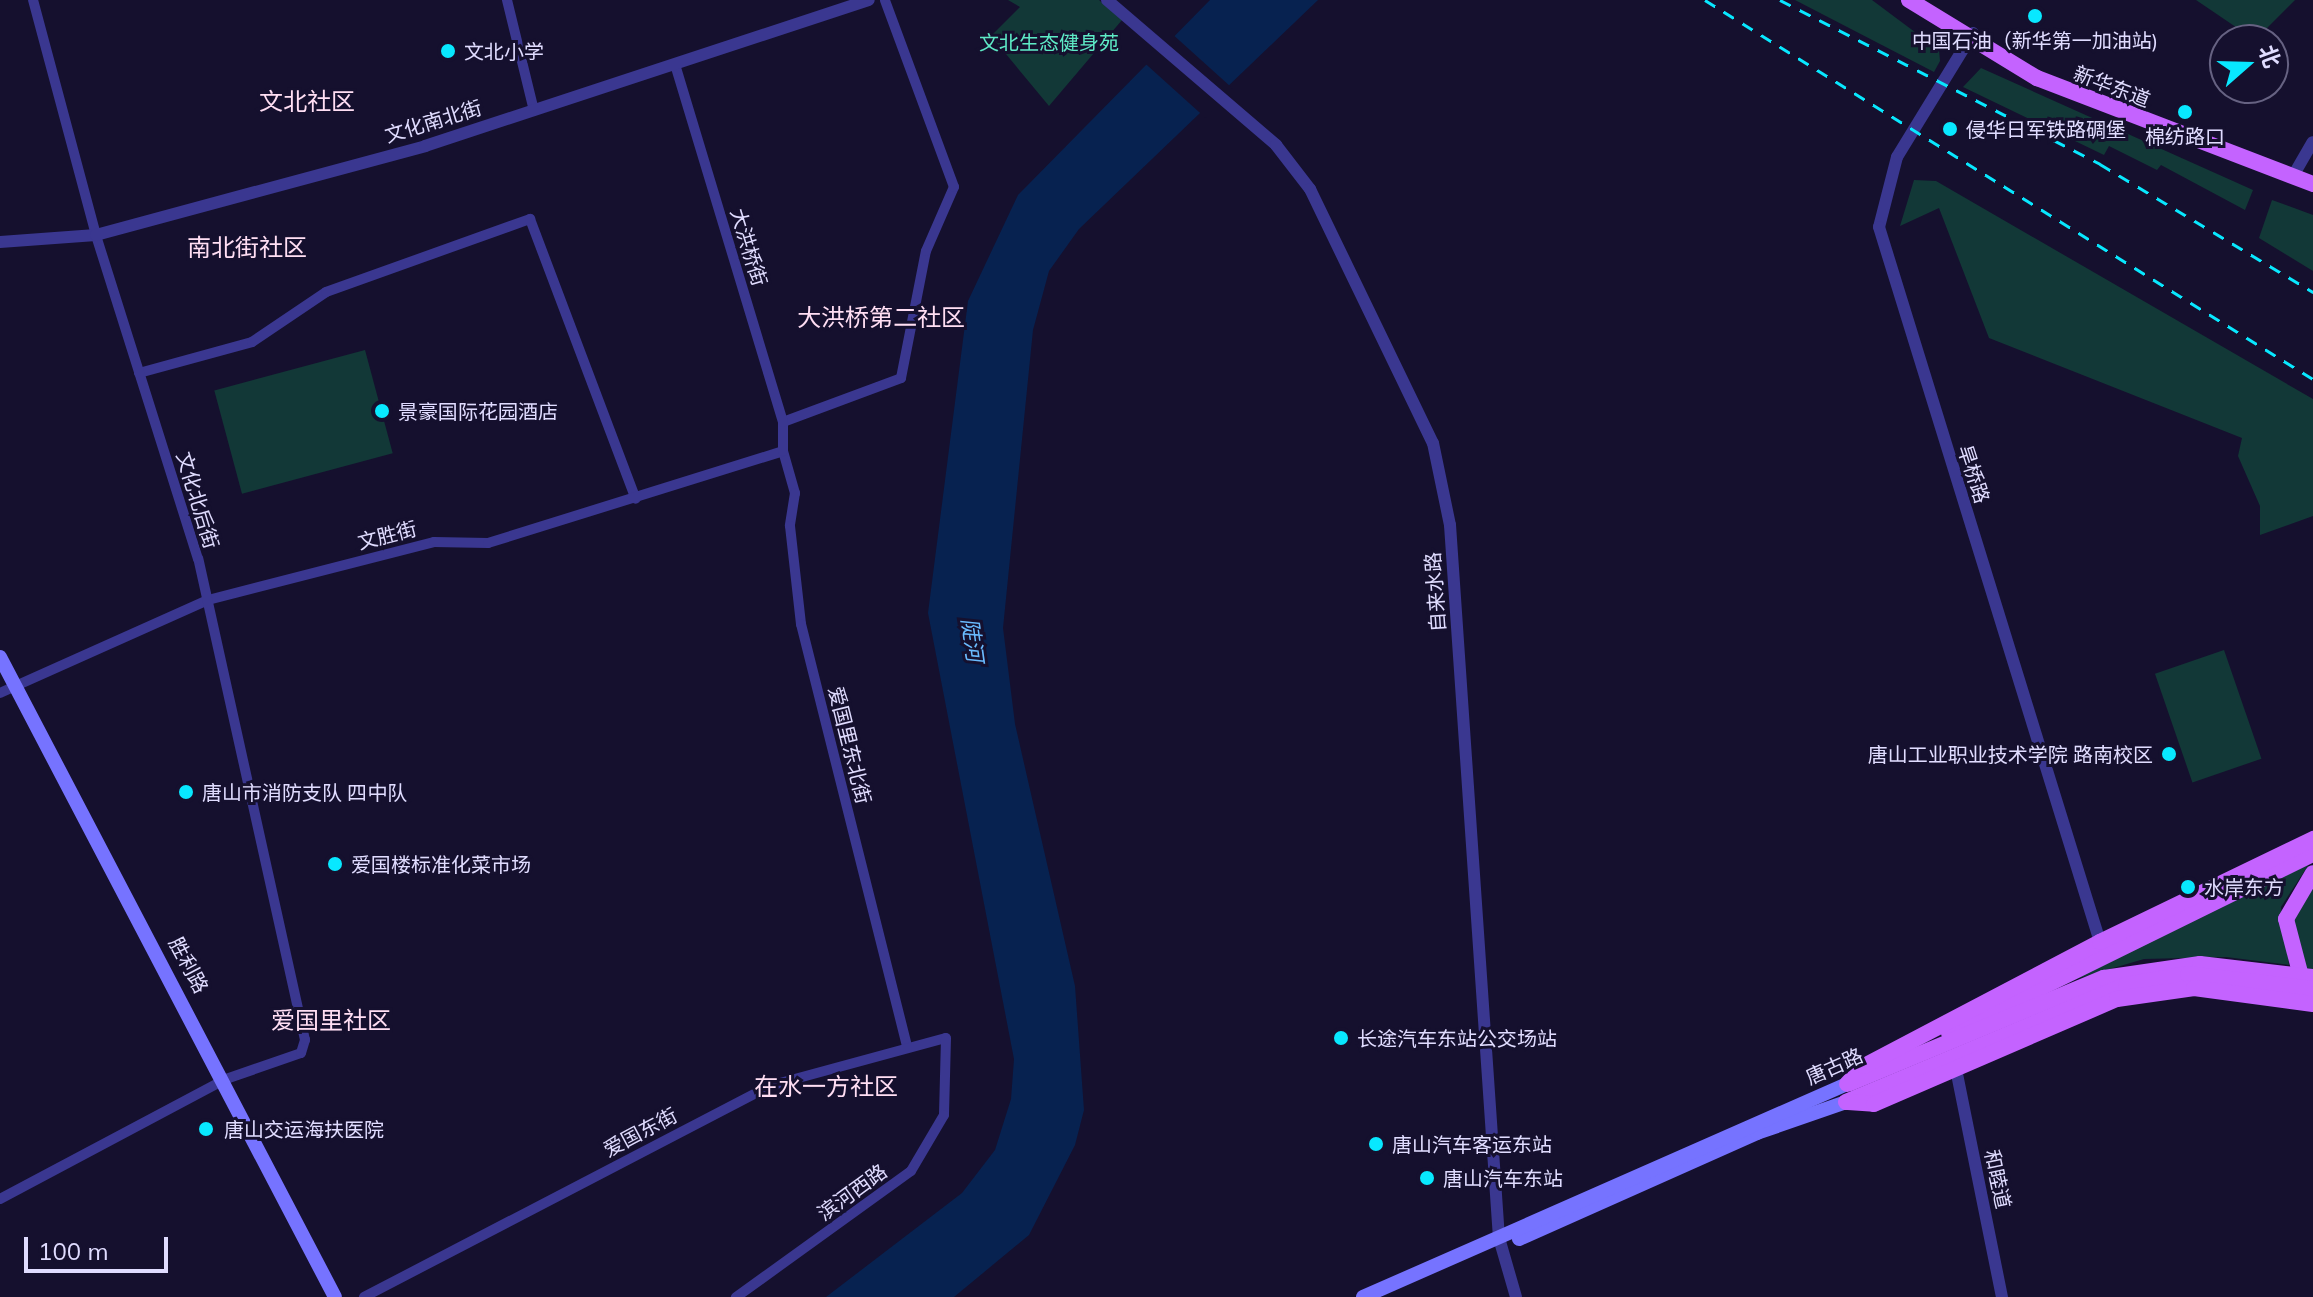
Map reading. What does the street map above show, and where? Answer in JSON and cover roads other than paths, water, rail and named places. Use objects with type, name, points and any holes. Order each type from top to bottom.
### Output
[{"type":"main road","name":"新华东道","points":[[1909,0],[1970,37],[2042,70],[2301,173],[2313,184]]},
{"type":"main road","name":"新华东道","points":[[1926,0],[1970,37]]},
{"type":"main road","name":"胜利路","points":[[0,657],[226,1079],[335,1297]]},
{"type":"main road","points":[[1847,1084],[1864,1066],[2100,942],[2313,839]]},
{"type":"main road","name":"唐古路","points":[[1363,1297],[1757,1133],[1846,1102],[1955,1050],[2313,854]]},
{"type":"main road","points":[[2313,873],[2286,919],[2292,956],[2313,996]]},
{"type":"main road","points":[[1955,1050],[2067,991],[2153,967],[2248,966],[2313,977]]},
{"type":"main road","name":"唐古路","points":[[1955,1050],[2126,985],[2188,974],[2313,989]]},
{"type":"main road","points":[[1847,1084],[2154,991],[2241,991],[2313,1004]]},
{"type":"main road","name":"唐古路","points":[[1387,1297],[1847,1084]]},
{"type":"street","name":"文化北后街","points":[[33,0],[96,235],[208,600],[298,1019],[301,1053],[226,1079]]},
{"type":"street","points":[[507,0],[534,111]]},
{"type":"street","name":"文化南北街","points":[[0,242],[96,235],[534,111],[869,0]]},
{"type":"street","points":[[783,422],[901,378],[926,251],[954,187],[885,0]]},
{"type":"street","name":"自来水路","points":[[1107,0],[1224,105],[1276,145],[1310,189],[1416,402],[1443,483],[1501,1242],[1516,1297]]},
{"type":"street","name":"旱桥路","points":[[1970,37],[1897,157],[1879,227],[2100,942]]},
{"type":"street","name":"大洪桥街","points":[[675,64],[783,422],[785,446]]},
{"type":"street","points":[[2301,173],[2313,142]]},
{"type":"street","points":[[139,373],[252,342],[326,292],[530,219],[636,499]]},
{"type":"street","name":"文胜街","points":[[0,693],[208,600],[434,542],[488,543],[636,499],[785,446]]},
{"type":"street","name":"爱国里东北街","points":[[785,446],[795,493],[790,526],[801,624],[907,1045]]},
{"type":"street","name":"爱国东街","points":[[364,1297],[769,1086],[907,1045],[946,1038]]},
{"type":"street","name":"滨河西路","points":[[736,1297],[911,1171],[944,1115],[946,1038]]},
{"type":"street","name":"和睦道","points":[[1955,1050],[2002,1297]]},
{"type":"street","points":[[0,1199],[226,1079]]},
{"type":"water","name":"陡河","points":[[1210,0],[1318,0],[1079,229],[1049,271],[1033,330],[1003,628],[1015,724],[1075,986],[1084,1110],[1075,1145],[1029,1235],[954,1297],[826,1297],[962,1193],[995,1150],[1011,1099],[1014,1059],[928,613],[968,301],[1018,195]]},
{"type":"railway","points":[[1705,0],[2313,379]]},
{"type":"railway","points":[[1780,0],[2100,164],[2313,292]]},
{"type":"place","name":"中国石油（新华第一加油站)","points":[[2035,16]]},
{"type":"place","name":"文北小学","points":[[448,51]]},
{"type":"place","name":"棉纺路口","points":[[2185,112]]},
{"type":"place","name":"侵华日军铁路碉堡","points":[[1950,129]]},
{"type":"place","name":"景豪国际花园酒店","points":[[382,411]]},
{"type":"place","name":"唐山工业职业技术学院 路南校区","points":[[2169,754]]},
{"type":"place","name":"唐山市消防支队 四中队","points":[[186,792]]},
{"type":"place","name":"爱国楼标准化菜市场","points":[[335,864]]},
{"type":"place","name":"水岸东方","points":[[2188,887]]},
{"type":"place","name":"长途汽车东站公交场站","points":[[1341,1038]]},
{"type":"place","name":"唐山交运海扶医院","points":[[206,1129]]},
{"type":"place","name":"唐山汽车客运东站","points":[[1376,1144]]},
{"type":"place","name":"唐山汽车东站","points":[[1427,1178]]},
{"type":"district","name":"文北社区","points":[[307,102]]},
{"type":"district","name":"南北街社区","points":[[247,248]]},
{"type":"district","name":"大洪桥第二社区","points":[[881,318]]},
{"type":"district","name":"爱国里社区","points":[[331,1021]]},
{"type":"district","name":"在水一方社区","points":[[826,1087]]},
{"type":"park label","name":"文北生态健身苑","points":[[1049,42]]}]
